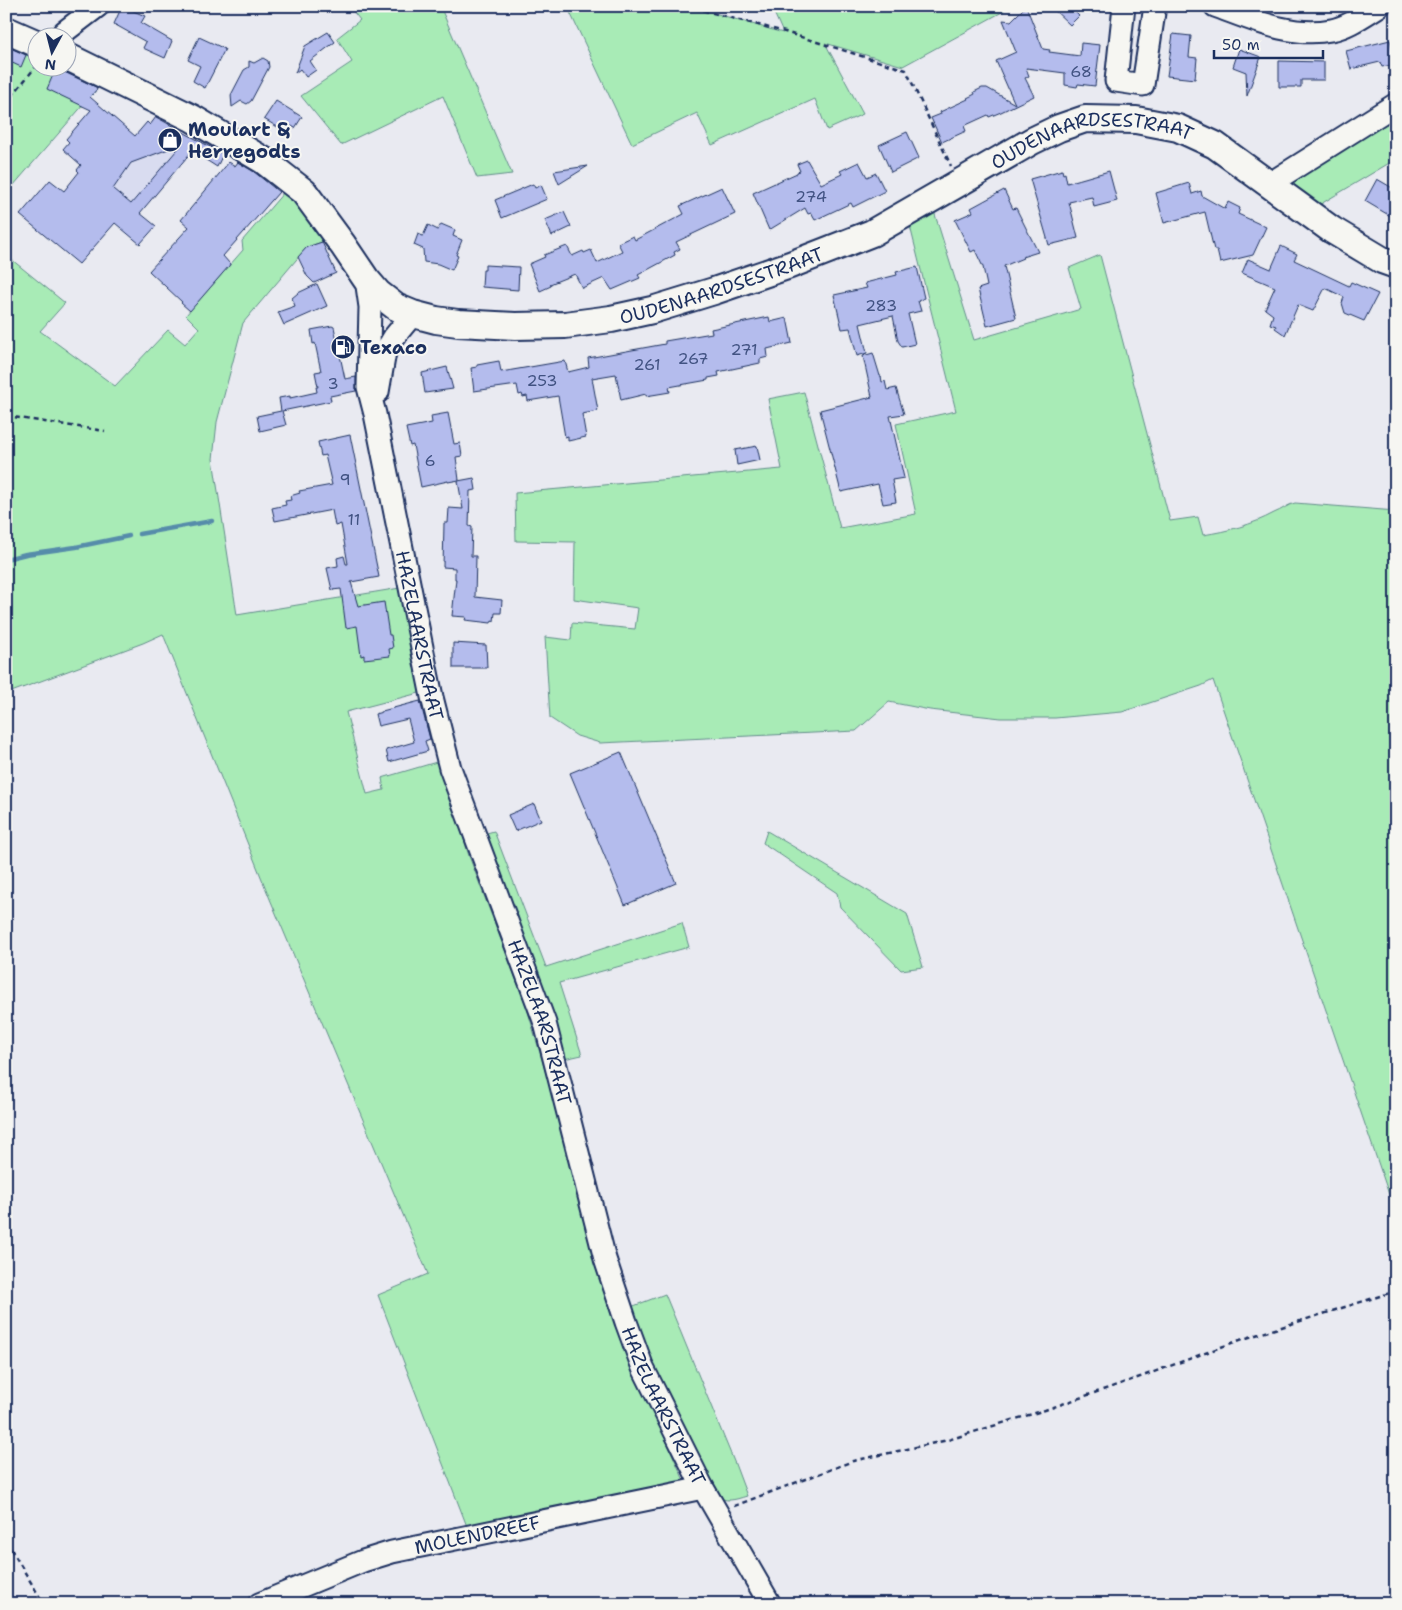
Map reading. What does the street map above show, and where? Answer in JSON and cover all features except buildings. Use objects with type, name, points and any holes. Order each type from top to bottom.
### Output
[{"type":"main road","points":[[6,30],[28,40]]},
{"type":"main road","name":"OUDENAARDSESTRAAT","points":[[78,62],[192,118],[264,160],[304,192],[378,293],[396,307],[436,320],[515,326],[565,325],[611,320],[652,310],[790,265],[872,233],[1032,141],[1085,119],[1136,120],[1178,128],[1215,145],[1332,230],[1382,260],[1396,265]]},
{"type":"street","points":[[69,28],[98,6]]},
{"type":"street","points":[[1124,6],[1116,82],[1143,85],[1155,6]]},
{"type":"street","points":[[1217,7],[1279,28],[1308,32],[1332,30],[1379,6]]},
{"type":"street","points":[[1269,184],[1396,104]]},
{"type":"street","name":"HAZELAARSTRAAT","points":[[366,279],[370,307],[368,387],[432,697],[450,768],[545,1023],[605,1259],[643,1368],[716,1513],[770,1604]]},
{"type":"street","name":"HAZELAARSTRAAT","points":[[375,414],[379,378],[385,352],[394,337],[413,314]]},
{"type":"street","name":"MOLENDREEF","points":[[258,1604],[363,1561],[392,1552],[703,1488]]},
{"type":"path","points":[[686,6],[785,32],[906,70],[959,183]]},
{"type":"path","points":[[6,103],[28,76]]},
{"type":"path","points":[[6,416],[105,431]]},
{"type":"path","points":[[716,1513],[853,1461],[948,1440],[1045,1410],[1240,1340],[1396,1291]]},
{"type":"path","points":[[6,1541],[44,1604]]},
{"type":"shaded area","points":[[97,103],[135,136],[147,122],[150,124],[156,117],[190,135],[131,204],[113,189],[127,169],[100,170],[66,139]]},
{"type":"green space","points":[[349,6],[440,6],[512,174],[477,178],[443,96],[341,145],[301,96],[352,62],[337,38],[360,20]]},
{"type":"green space","points":[[567,6],[690,6],[783,33],[771,6],[1002,6],[1004,11],[903,66],[825,43],[863,114],[827,130],[815,99],[712,145],[697,113],[632,144]]},
{"type":"green space","points":[[6,44],[28,55],[28,78],[77,78],[98,88],[6,194]]},
{"type":"green space","points":[[1387,116],[1396,129],[1396,159],[1314,208],[1284,180]]},
{"type":"green space","points":[[284,192],[312,218],[322,242],[307,247],[243,323],[217,422],[213,459],[237,615],[400,588],[423,692],[346,712],[367,794],[384,790],[382,778],[440,761],[469,856],[527,1008],[625,1348],[686,1485],[468,1529],[378,1295],[428,1274],[270,899],[163,634],[6,694],[6,255],[65,303],[40,331],[115,386],[168,330],[185,344],[199,328],[186,315],[243,250],[242,241]]},
{"type":"green space","points":[[933,208],[974,340],[1081,309],[1069,268],[1100,255],[1170,521],[1198,517],[1203,535],[1248,524],[1295,503],[1396,511],[1396,1215],[1213,680],[1201,686],[1122,712],[1055,718],[1001,718],[930,710],[889,702],[856,731],[600,743],[577,736],[550,718],[545,637],[571,640],[572,623],[635,629],[638,608],[574,599],[575,542],[516,541],[515,493],[782,469],[768,399],[804,392],[840,528],[916,514],[896,424],[956,411],[909,222]]},
{"type":"green space","points":[[494,831],[546,967],[682,923],[689,947],[559,983],[582,1055],[564,1059],[483,834]]},
{"type":"green space","points":[[767,831],[907,914],[923,967],[901,970],[840,907],[837,893],[763,843]]},
{"type":"green space","points":[[665,1294],[747,1496],[726,1500],[714,1495],[665,1397],[631,1307]]},
{"type":"waterway","points":[[139,534],[212,521]]},
{"type":"waterway","points":[[6,559],[129,536]]},
{"type":"place","name":"Moulart & Herregodts","points":[[170,140]]},
{"type":"place","name":"Texaco","points":[[343,347]]}]
